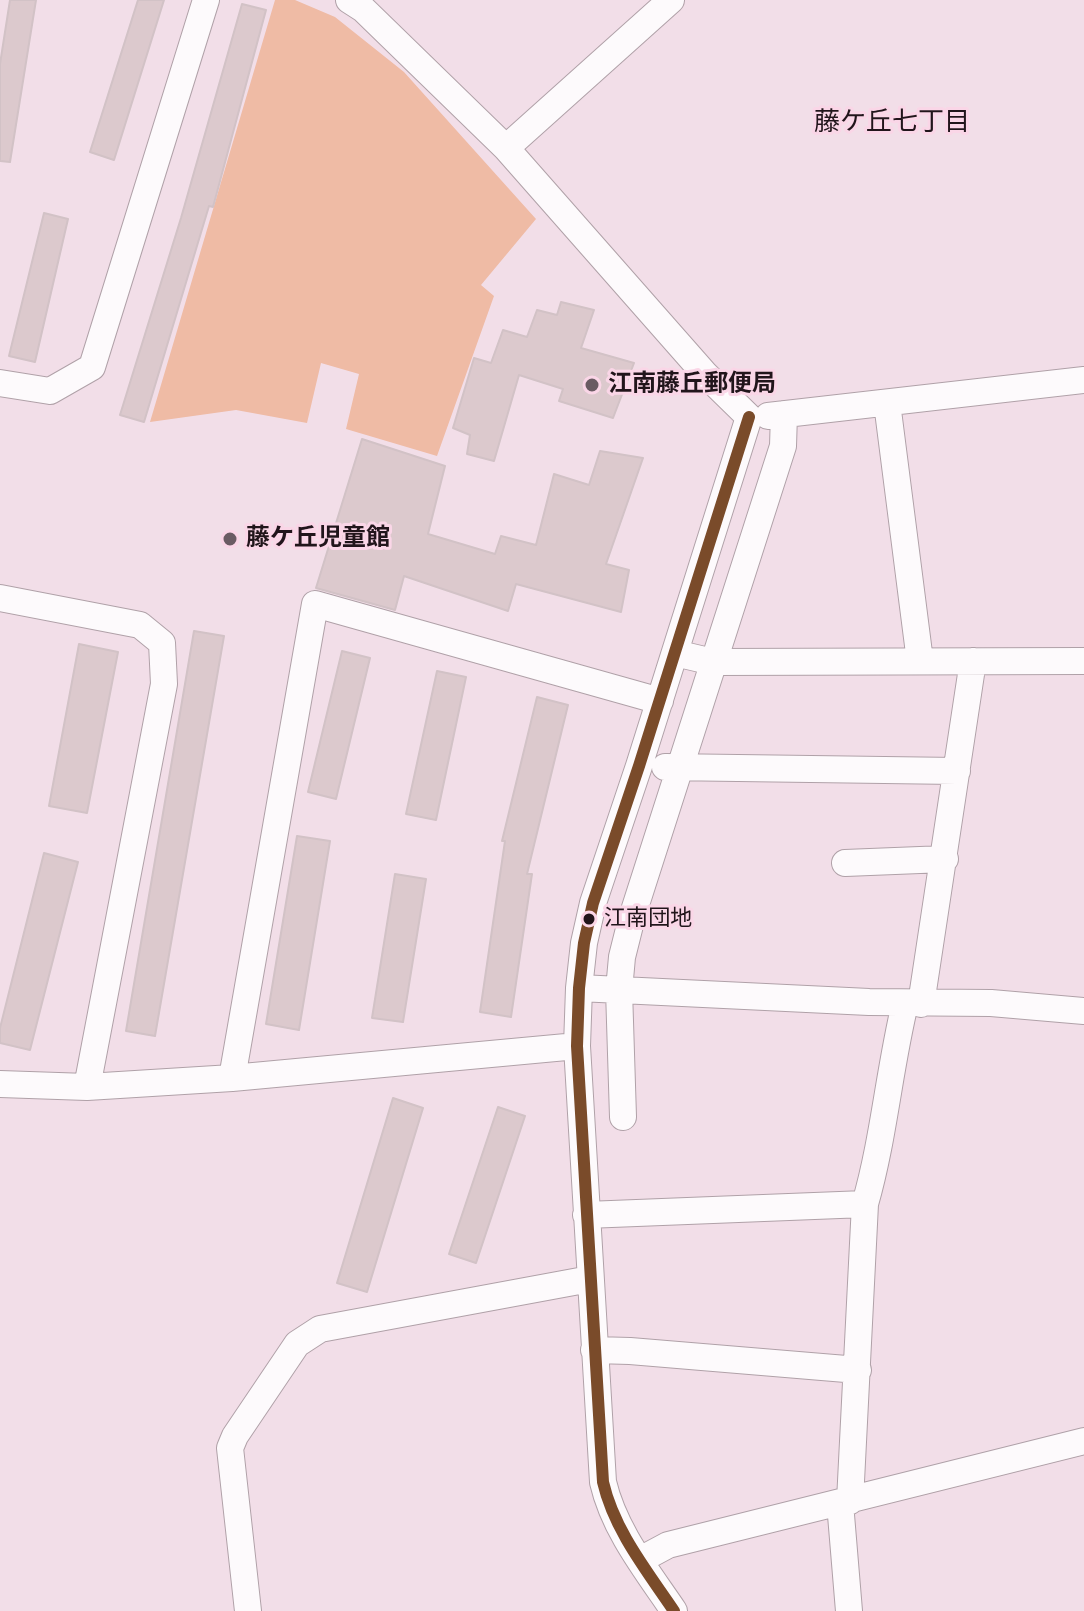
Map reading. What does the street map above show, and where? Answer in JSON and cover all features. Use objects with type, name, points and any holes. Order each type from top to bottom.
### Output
[{"type":"street","points":[[0,383],[50,391],[92,367],[206,0]]},
{"type":"street","points":[[349,0],[363,9],[506,148],[705,374],[749,417],[1084,380]]},
{"type":"street","points":[[506,148],[671,0]]},
{"type":"street","points":[[887,403],[920,661]]},
{"type":"street","points":[[674,1611],[655,1551],[620,1527],[605,1492],[600,1457],[613,1351],[590,1279],[606,1215],[577,1046],[602,989],[622,957],[663,767],[697,658],[783,446],[784,414]]},
{"type":"street","points":[[623,1117],[602,989],[584,943],[593,903],[663,767],[660,701],[697,658],[749,417]]},
{"type":"street","points":[[0,598],[140,625],[162,643],[164,684],[87,1087]]},
{"type":"street","points":[[232,1078],[315,604],[660,701]]},
{"type":"street","points":[[697,658],[1084,661]]},
{"type":"street","points":[[849,1611],[845,1502],[858,1370],[865,1204],[873,1177],[895,1046],[913,1004],[945,859],[973,661]]},
{"type":"street","points":[[663,767],[957,771]]},
{"type":"street","points":[[845,863],[945,859]]},
{"type":"street","points":[[602,989],[913,1004],[991,1003],[1084,1011]]},
{"type":"street","points":[[0,1084],[87,1087],[232,1078],[577,1046]]},
{"type":"street","points":[[606,1215],[865,1204]]},
{"type":"street","points":[[248,1611],[230,1448],[297,1344],[320,1329],[590,1279]]},
{"type":"street","points":[[613,1351],[858,1370]]},
{"type":"street","points":[[655,1551],[1084,1441]]},
{"type":"shaded area","points":[[275,0],[295,0],[335,17],[404,72],[536,219],[481,285],[494,296],[437,456],[346,429],[359,374],[321,363],[307,423],[236,410],[150,422]]},
{"type":"building","points":[[10,0],[36,0],[10,162],[0,161],[0,64]]},
{"type":"building","points":[[138,0],[164,0],[114,160],[90,152]]},
{"type":"building","points":[[242,4],[266,10],[213,207],[209,206],[144,422],[120,415],[181,218]]},
{"type":"building","points":[[44,213],[68,219],[35,362],[9,356]]},
{"type":"building","points":[[561,302],[594,310],[581,348],[634,363],[613,418],[559,401],[563,389],[519,375],[494,461],[467,454],[470,435],[453,428],[474,358],[491,363],[503,330],[527,337],[537,310],[557,315]]},
{"type":"building","points":[[362,439],[445,466],[428,534],[495,554],[501,536],[536,545],[554,474],[589,485],[600,451],[643,458],[606,564],[629,570],[621,612],[516,584],[508,611],[404,576],[395,610],[316,588]]},
{"type":"building","points":[[194,631],[224,636],[155,1036],[126,1031]]},
{"type":"building","points":[[79,644],[118,652],[87,813],[49,806]]},
{"type":"building","points":[[342,651],[370,658],[336,799],[308,792]]},
{"type":"building","points":[[437,671],[466,677],[436,820],[406,814]]},
{"type":"building","points":[[537,697],[568,705],[527,874],[532,874],[511,1017],[480,1012],[505,841],[502,841]]},
{"type":"building","points":[[297,836],[330,841],[299,1030],[266,1024]]},
{"type":"building","points":[[44,853],[78,862],[30,1050],[0,1043],[0,1028]]},
{"type":"building","points":[[395,874],[426,879],[403,1022],[372,1018]]},
{"type":"building","points":[[393,1098],[423,1108],[367,1292],[337,1283]]},
{"type":"building","points":[[498,1107],[525,1116],[476,1263],[449,1254]]},
{"type":"transit line","points":[[674,1611],[623,1533],[603,1482],[577,1046],[579,988],[593,903],[749,417]]},
{"type":"place","name":"江南藤丘郵便局","points":[[592,385]]},
{"type":"place","name":"藤ケ丘児童館","points":[[230,539]]},
{"type":"place","name":"江南団地","points":[[589,919]]},
{"type":"district","name":"藤ケ丘七丁目","points":[[892,123]]}]
